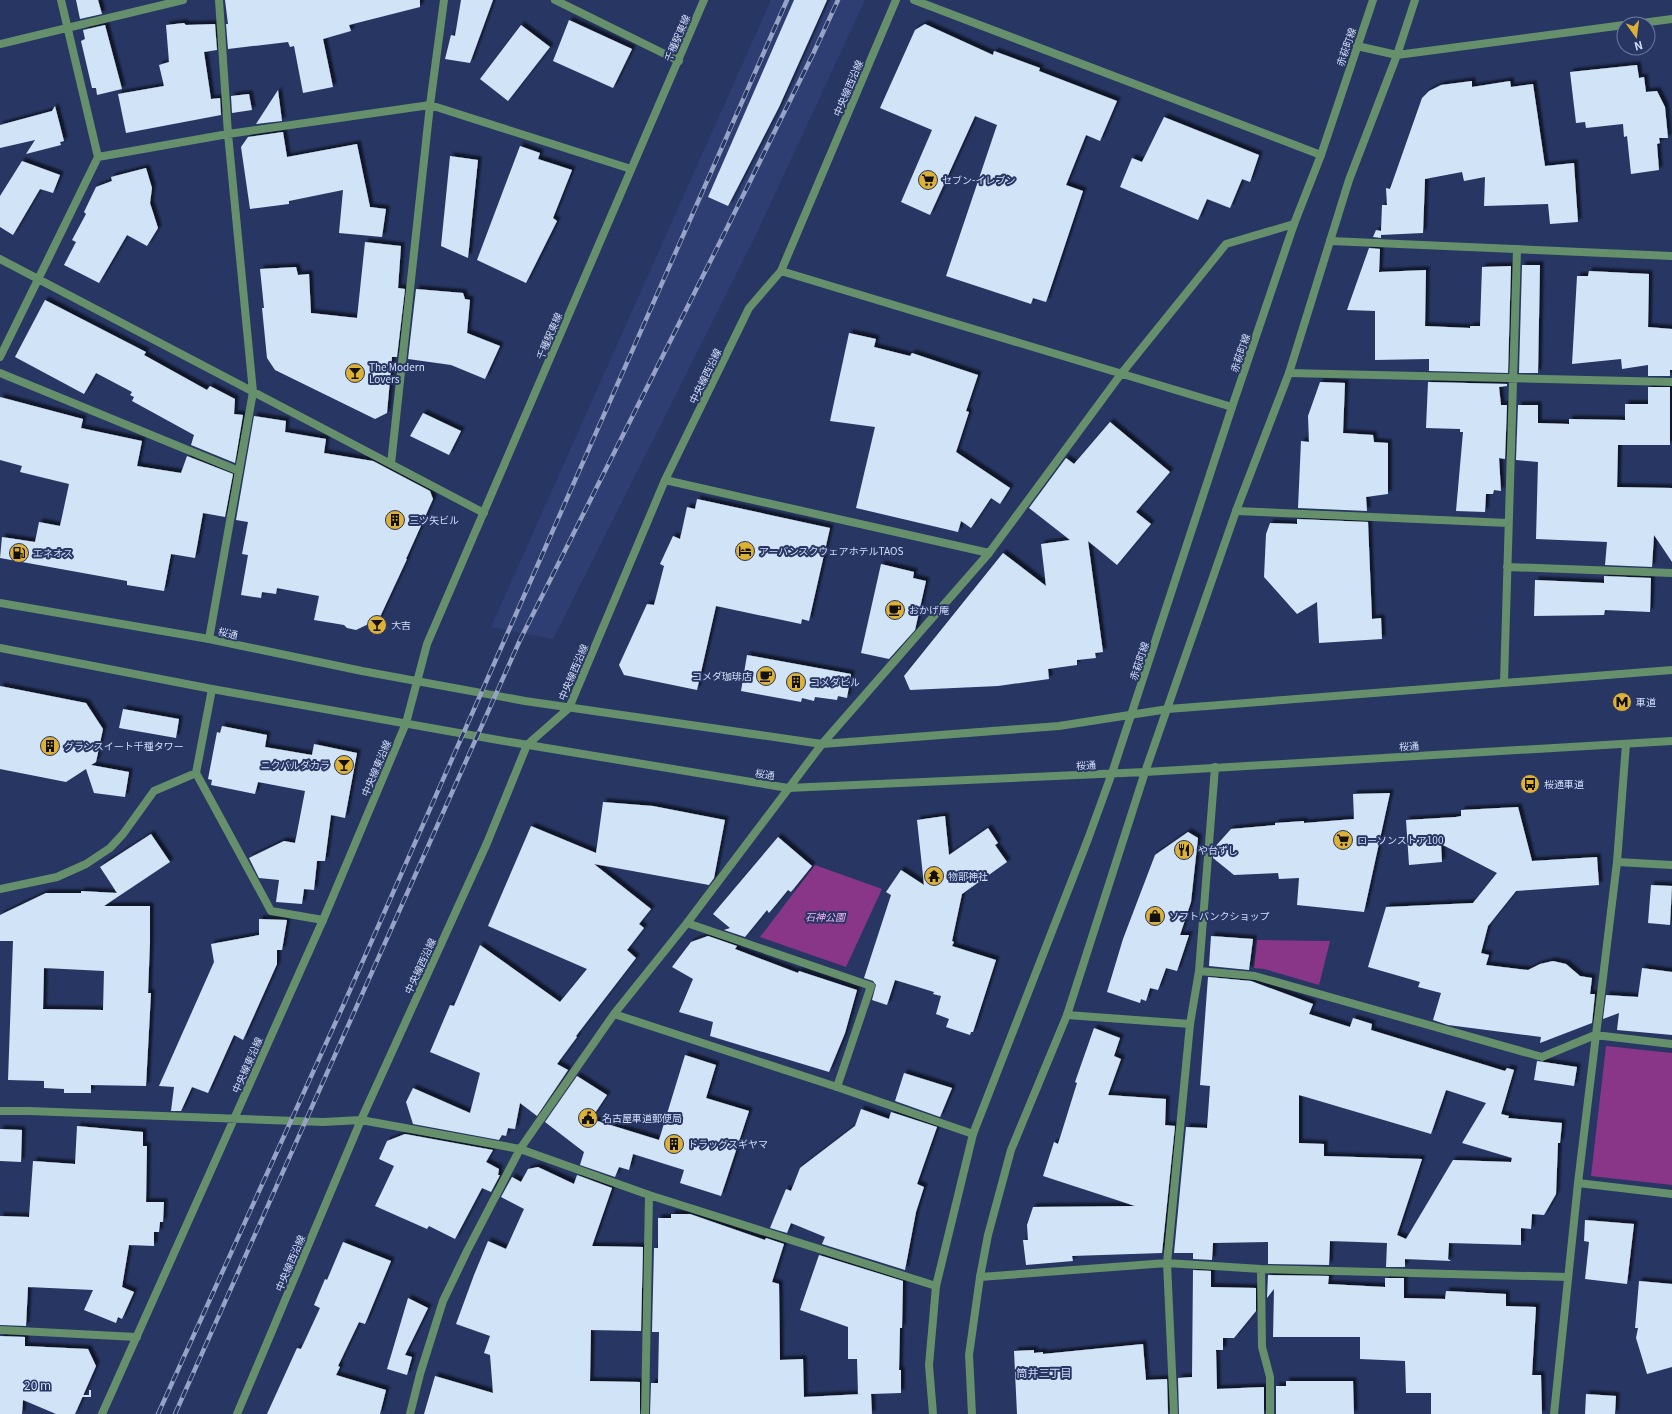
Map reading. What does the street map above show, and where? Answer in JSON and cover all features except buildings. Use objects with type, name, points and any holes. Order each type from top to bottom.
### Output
[{"type":"street","points":[[0,357],[98,157],[68,27],[60,0]]},
{"type":"street","points":[[0,44],[183,0]]},
{"type":"street","points":[[209,639],[253,392],[228,134],[219,0]]},
{"type":"street","points":[[391,464],[430,105],[444,0]]},
{"type":"street","points":[[555,0],[679,61]]},
{"type":"street","name":"千種駅東線","points":[[417,681],[427,644],[704,0]]},
{"type":"street","name":"中央線西沿線","points":[[237,1414],[361,1120],[487,843],[527,745],[569,708],[665,480],[749,308],[781,271],[896,0]]},
{"type":"street","points":[[914,0],[1321,155]]},
{"type":"street","name":"赤萩町線","points":[[933,1414],[929,1365],[936,1286],[973,1134],[1088,839],[1112,773],[1232,407],[1294,224],[1321,155],[1373,0]]},
{"type":"street","points":[[972,1414],[970,1355],[980,1277],[988,1235],[1011,1150],[1067,1015],[1145,772],[1236,511],[1289,373],[1349,180],[1397,55],[1415,0]]},
{"type":"street","points":[[1656,21],[1672,19]]},
{"type":"street","points":[[1357,46],[1397,55],[1616,26]]},
{"type":"street","points":[[98,157],[228,134],[430,105],[631,169]]},
{"type":"street","points":[[410,1414],[420,1374],[443,1301],[467,1251],[520,1149],[614,1014],[688,924],[822,744],[989,553],[1121,374],[1226,244],[1294,224]]},
{"type":"street","points":[[1330,241],[1672,256]]},
{"type":"street","points":[[1504,682],[1517,249]]},
{"type":"street","points":[[0,259],[484,513]]},
{"type":"street","points":[[781,271],[1232,407]]},
{"type":"street","points":[[0,373],[239,471]]},
{"type":"street","points":[[1289,373],[1672,382]]},
{"type":"street","points":[[665,480],[989,553]]},
{"type":"street","points":[[1236,511],[1508,523]]},
{"type":"street","points":[[1507,567],[1672,573]]},
{"type":"street","name":"桜通","points":[[0,603],[209,639],[417,681],[569,708]]},
{"type":"street","points":[[0,648],[212,689],[406,723]]},
{"type":"street","points":[[569,708],[822,744],[1059,726],[1168,709],[1672,670]]},
{"type":"street","name":"中央線東沿線","points":[[102,1414],[323,920],[406,723],[417,681]]},
{"type":"street","points":[[212,689],[196,773],[271,911],[323,920]]},
{"type":"street","name":"桜通","points":[[406,723],[527,745],[788,788],[1145,772],[1672,741]]},
{"type":"street","points":[[1554,1414],[1578,1183],[1617,862],[1626,744]]},
{"type":"street","points":[[1174,1414],[1167,1264],[1190,1024],[1199,972],[1215,767]]},
{"type":"street","points":[[0,889],[57,877],[86,864],[110,848],[123,834],[154,791],[196,773]]},
{"type":"street","points":[[1617,862],[1672,865]]},
{"type":"street","points":[[688,924],[871,986],[837,1087]]},
{"type":"street","points":[[1199,972],[1255,976],[1542,1057],[1595,1035],[1672,1044]]},
{"type":"street","points":[[614,1014],[837,1087],[973,1134]]},
{"type":"street","points":[[1067,1015],[1190,1024]]},
{"type":"street","points":[[0,1111],[323,1122],[361,1120],[520,1149],[649,1195],[936,1286]]},
{"type":"street","points":[[1578,1183],[1672,1194]]},
{"type":"street","points":[[645,1414],[649,1195]]},
{"type":"street","points":[[980,1277],[1167,1264],[1261,1269],[1568,1277]]},
{"type":"street","points":[[1261,1269],[1262,1347],[1270,1377],[1270,1414]]},
{"type":"street","points":[[0,1330],[137,1337]]},
{"type":"shaded area","points":[[771,0],[865,0],[755,237],[553,639],[491,627]]},
{"type":"green space","name":"石神公園","points":[[815,865],[882,889],[846,967],[760,937]]},
{"type":"green space","points":[[1257,940],[1330,941],[1319,985],[1264,969],[1254,968]]},
{"type":"green space","points":[[1606,1046],[1672,1053],[1672,1185],[1591,1176]]},
{"type":"railway","points":[[158,1414],[343,1006],[787,0]]},
{"type":"railway","points":[[175,1414],[520,640],[722,238],[814,52],[838,0]]},
{"type":"place","name":"セブン-イレブン","points":[[928,180]]},
{"type":"place","name":"The Modern Lovers","points":[[355,373]]},
{"type":"place","name":"三ツ矢ビル","points":[[395,520]]},
{"type":"place","name":"アーバンスクウェアホテルTAOS","points":[[745,551]]},
{"type":"place","name":"エネオス","points":[[19,553]]},
{"type":"place","name":"おかげ庵","points":[[895,610]]},
{"type":"place","name":"大吉","points":[[377,625]]},
{"type":"place","name":"コメダ珈琲店","points":[[766,676]]},
{"type":"place","name":"コメダビル","points":[[796,682]]},
{"type":"place","name":"車道","points":[[1622,702]]},
{"type":"place","name":"グランスイート千種タワー","points":[[50,746]]},
{"type":"place","name":"ニクバルダカラ","points":[[344,765]]},
{"type":"place","name":"桜通車道","points":[[1530,784]]},
{"type":"place","name":"ローソンストア100","points":[[1343,840]]},
{"type":"place","name":"や台ずし","points":[[1184,850]]},
{"type":"place","name":"物部神社","points":[[934,876]]},
{"type":"place","name":"ソフトバンクショップ","points":[[1155,916]]},
{"type":"place","name":"名古屋車道郵便局","points":[[588,1118]]},
{"type":"place","name":"ドラッグスギヤマ","points":[[674,1144]]},
{"type":"district","name":"筒井三丁目","points":[[1044,1373]]}]
